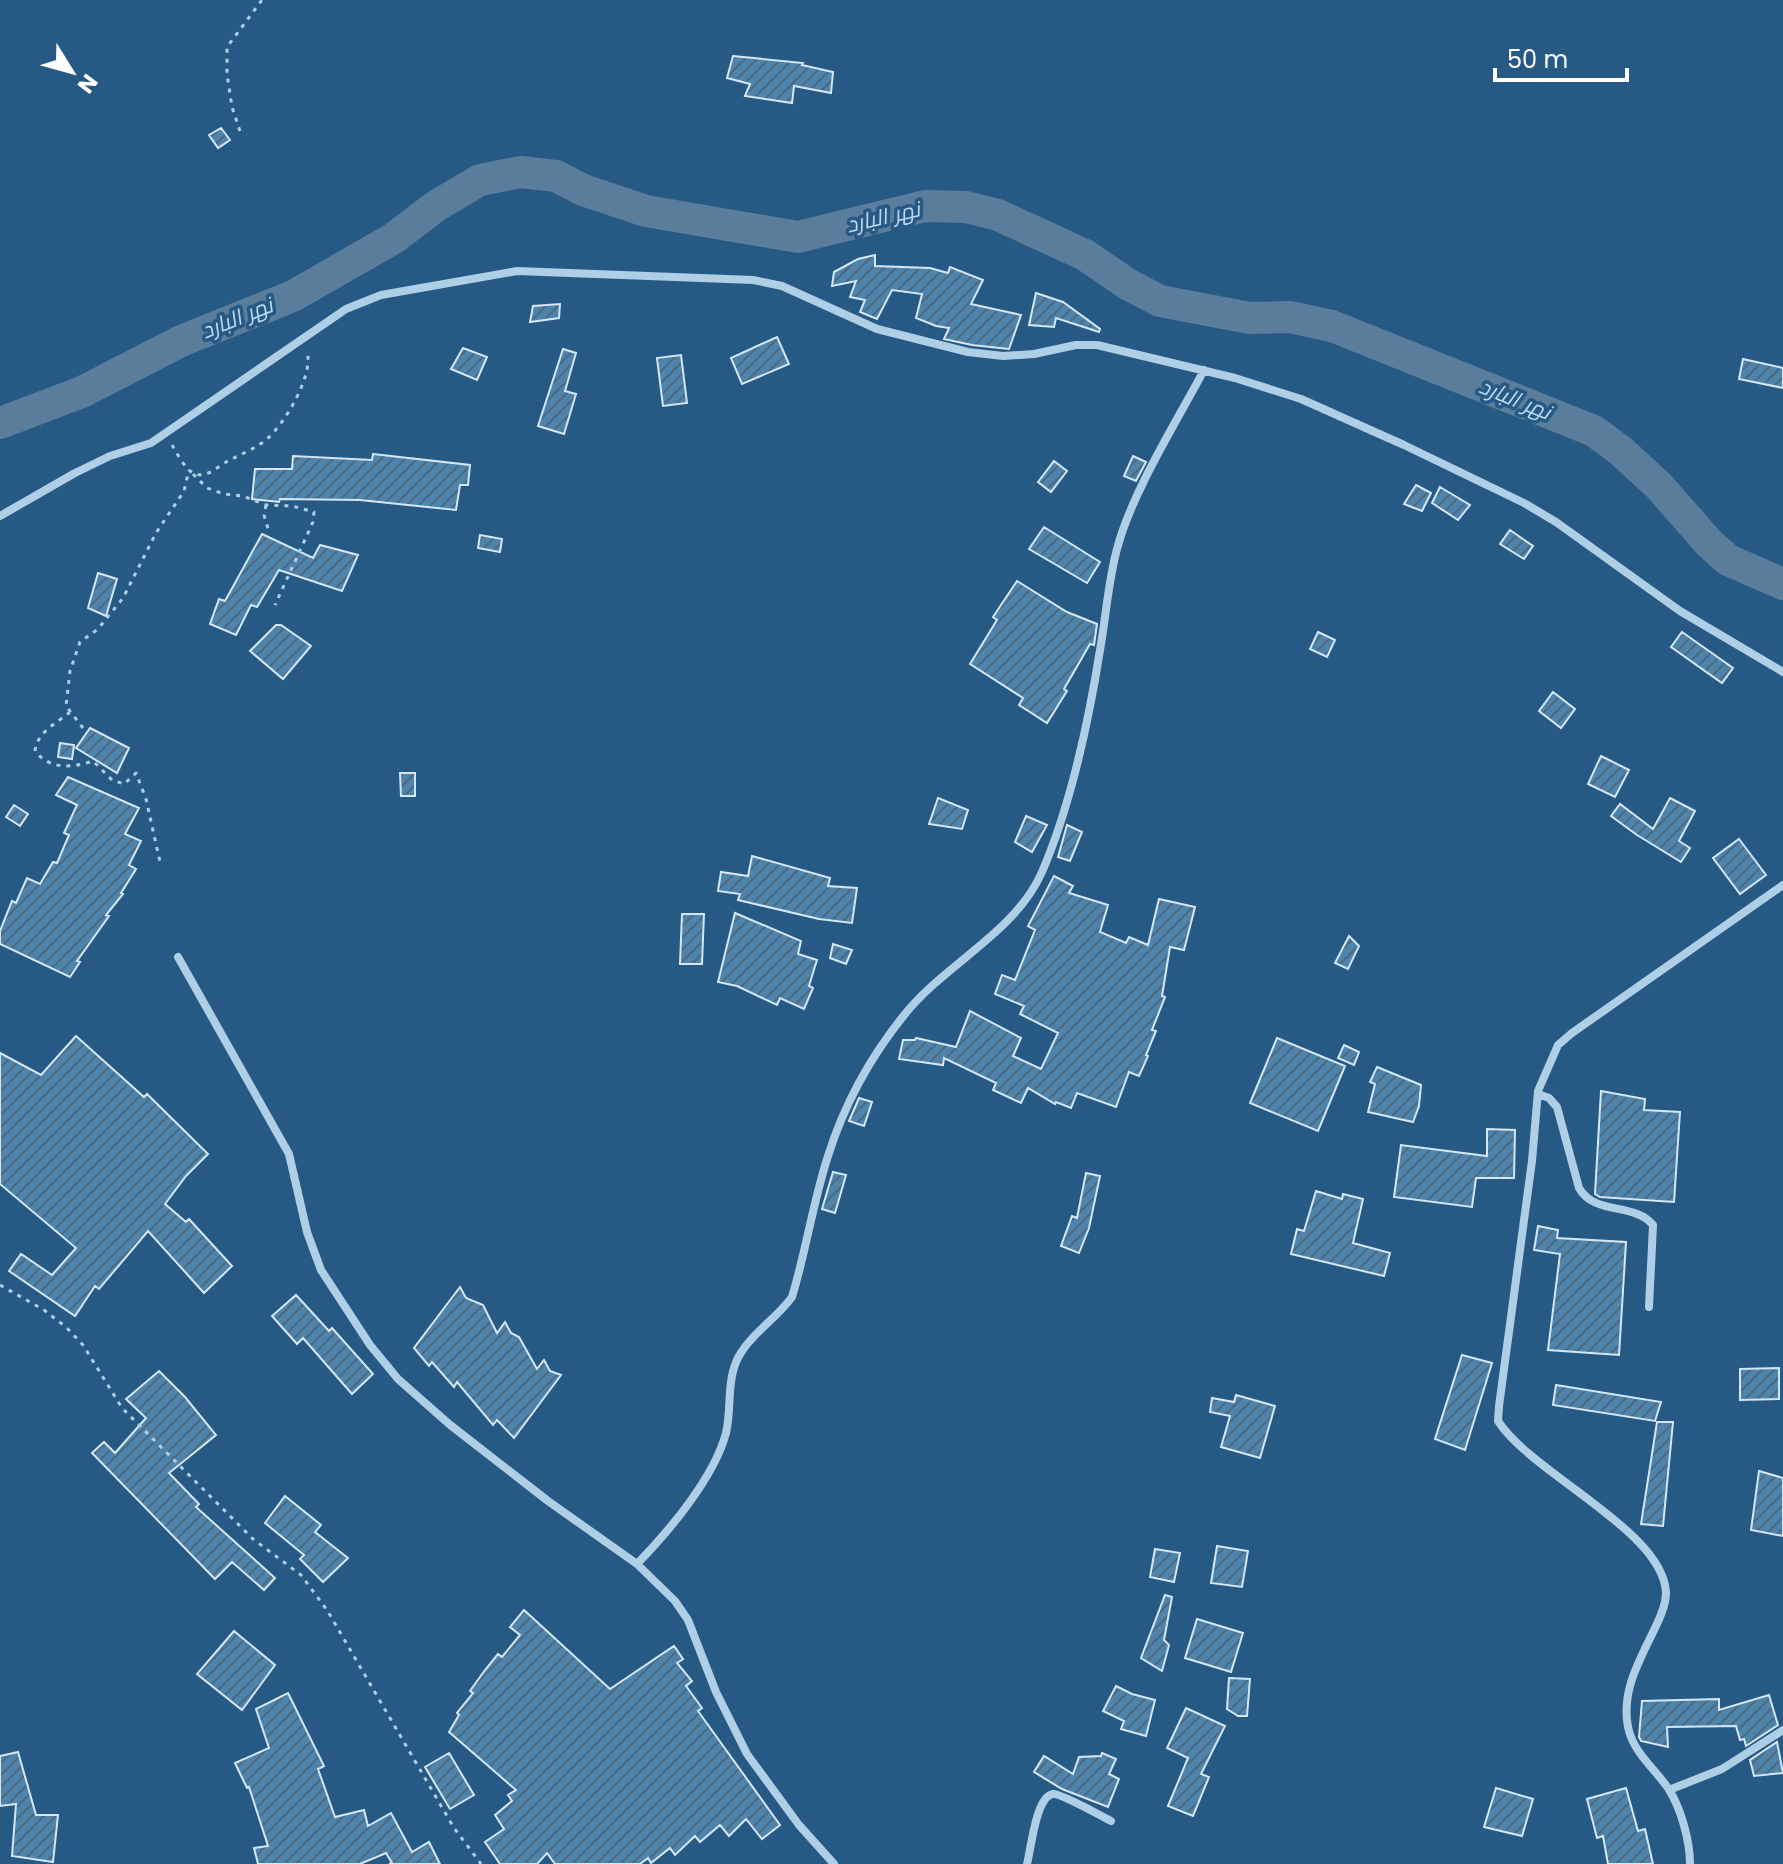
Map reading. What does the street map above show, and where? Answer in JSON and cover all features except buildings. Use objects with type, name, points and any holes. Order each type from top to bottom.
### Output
[{"type":"street","points":[[0,516],[110,456],[151,443],[346,309],[381,295],[517,271],[753,280],[782,286],[877,329],[968,352],[1003,356],[1034,354],[1076,345],[1097,345],[1204,370],[1301,399],[1524,503],[1556,522],[1680,611],[1783,672]]},
{"type":"street","points":[[637,1564],[707,1476],[726,1432],[732,1377],[739,1356],[792,1297],[828,1154],[856,1088],[882,1044],[907,1011],[1023,904],[1042,873],[1058,829],[1081,744],[1117,550],[1126,522],[1204,370]]},
{"type":"street","points":[[1690,1864],[1681,1817],[1669,1790],[1638,1751],[1628,1727],[1630,1680],[1662,1614],[1666,1593],[1660,1572],[1632,1535],[1517,1445],[1498,1421],[1538,1094],[1548,1063],[1558,1045],[1783,885]]},
{"type":"street","points":[[178,957],[289,1154],[307,1232],[321,1270],[370,1345],[398,1379],[449,1424],[548,1501],[637,1564],[665,1591],[688,1620],[716,1692],[747,1754],[799,1825],[834,1864]]},
{"type":"street","points":[[1538,1094],[1549,1098],[1557,1107],[1584,1197],[1594,1204],[1645,1217],[1653,1225],[1649,1307]]},
{"type":"street","points":[[1669,1790],[1722,1769],[1783,1730]]},
{"type":"street","points":[[1027,1864],[1041,1805],[1049,1796],[1063,1796],[1111,1821]]},
{"type":"path","points":[[240,131],[232,107],[227,47],[262,0]]},
{"type":"path","points":[[191,472],[206,474],[240,457],[265,441],[278,426],[306,377],[310,361],[304,340]]},
{"type":"path","points":[[164,434],[191,472],[207,488],[266,505],[292,506],[314,512],[313,522],[275,605]]},
{"type":"path","points":[[83,728],[66,706],[70,671],[80,642],[98,629],[123,598],[156,533],[184,491],[191,472]]},
{"type":"path","points":[[266,505],[264,515],[269,532]]},
{"type":"path","points":[[71,712],[42,734],[36,742],[35,751],[45,761],[71,768],[93,761],[112,780],[124,784],[136,773],[146,799],[160,862]]},
{"type":"path","points":[[0,1285],[44,1310],[66,1327],[83,1345],[122,1408],[253,1539],[301,1575],[327,1610],[454,1828],[481,1864]]},
{"type":"waterway","name":"نهر البارد","points":[[0,423],[82,392],[181,341],[293,296],[394,238],[436,206],[480,180],[521,172],[556,176],[583,190],[646,211],[798,237],[925,206],[966,207],[998,215],[1085,255],[1129,285],[1160,301],[1250,318],[1290,317],[1332,326],[1594,431],[1659,486],[1728,560],[1783,584]]}]
